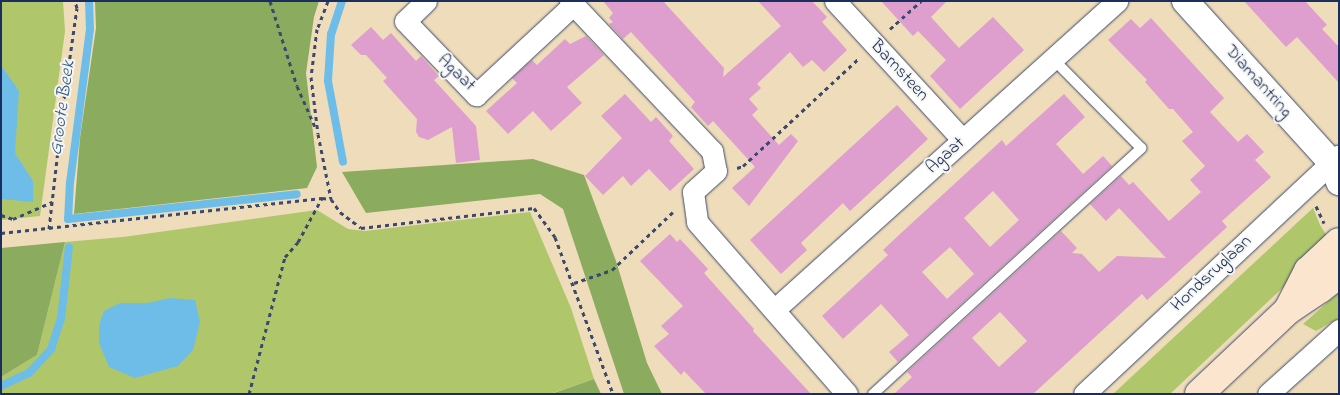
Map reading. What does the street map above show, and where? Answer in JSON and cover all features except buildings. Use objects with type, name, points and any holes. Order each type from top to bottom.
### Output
[{"type":"main road","points":[[1287,311],[1308,272],[1339,242]]},
{"type":"main road","points":[[1199,394],[1287,311],[1320,290],[1339,274]]},
{"type":"street","name":"Agaat","points":[[426,1],[405,21],[476,95],[571,3],[712,151],[716,171]]},
{"type":"street","name":"Barnsteen","points":[[835,1],[963,140]]},
{"type":"street","name":"Agaat","points":[[774,310],[1117,1]]},
{"type":"street","name":"Diamantring","points":[[1185,1],[1337,166]]},
{"type":"street","name":"Hondsruglaan","points":[[1084,394],[1337,166]]},
{"type":"street","points":[[716,171],[693,192],[697,222],[847,394]]},
{"type":"street","points":[[1268,394],[1339,330]]},
{"type":"lane","points":[[873,394],[1141,148],[1053,59]]},
{"type":"path","points":[[49,229],[62,106],[77,8],[75,1]]},
{"type":"path","points":[[270,1],[297,86],[318,134]]},
{"type":"path","points":[[328,1],[317,30],[311,77],[318,134],[331,199],[340,212],[362,228],[534,208],[555,237],[574,283],[613,394]]},
{"type":"path","points":[[716,171],[744,166],[921,1]]},
{"type":"path","points":[[574,283],[612,270],[693,192]]},
{"type":"path","points":[[1,233],[322,198],[331,199]]},
{"type":"path","points":[[249,394],[286,257],[298,242],[322,198]]},
{"type":"path","points":[[1,216],[13,219],[52,202]]},
{"type":"green space","points":[[1,1],[63,1],[65,31],[40,216],[1,220]]},
{"type":"green space","points":[[95,1],[319,1],[314,17],[306,73],[317,167],[307,188],[74,214],[80,138],[96,28]]},
{"type":"green space","points":[[533,159],[584,175],[616,261],[647,363],[662,394],[624,394],[563,209],[540,194],[366,213],[342,172]]},
{"type":"green space","points":[[1313,208],[1320,225],[1330,241],[1328,245],[1170,394],[1113,394]]},
{"type":"green space","points":[[317,210],[348,229],[365,231],[530,212],[571,308],[594,379],[550,394],[1,394],[1,377],[37,355],[65,242],[123,237]]},
{"type":"green space","points":[[65,242],[37,355],[1,377],[1,248]]},
{"type":"green space","points":[[1339,292],[1339,318],[1316,331],[1303,324]]},
{"type":"green space","points":[[594,379],[601,394],[551,394]]},
{"type":"water","points":[[1,65],[19,91],[15,153],[33,181],[33,202],[1,199]]},
{"type":"water","points":[[170,298],[195,300],[200,322],[193,350],[178,366],[135,378],[109,367],[99,343],[99,325],[104,311],[120,303],[148,303]]},
{"type":"waterway","points":[[89,1],[90,29],[70,182],[68,219],[297,194]]},
{"type":"waterway","points":[[342,1],[331,34],[328,81],[343,162]]},
{"type":"waterway","name":"Groote Beek","points":[[1,386],[29,373],[51,349],[61,319],[69,247]]}]
